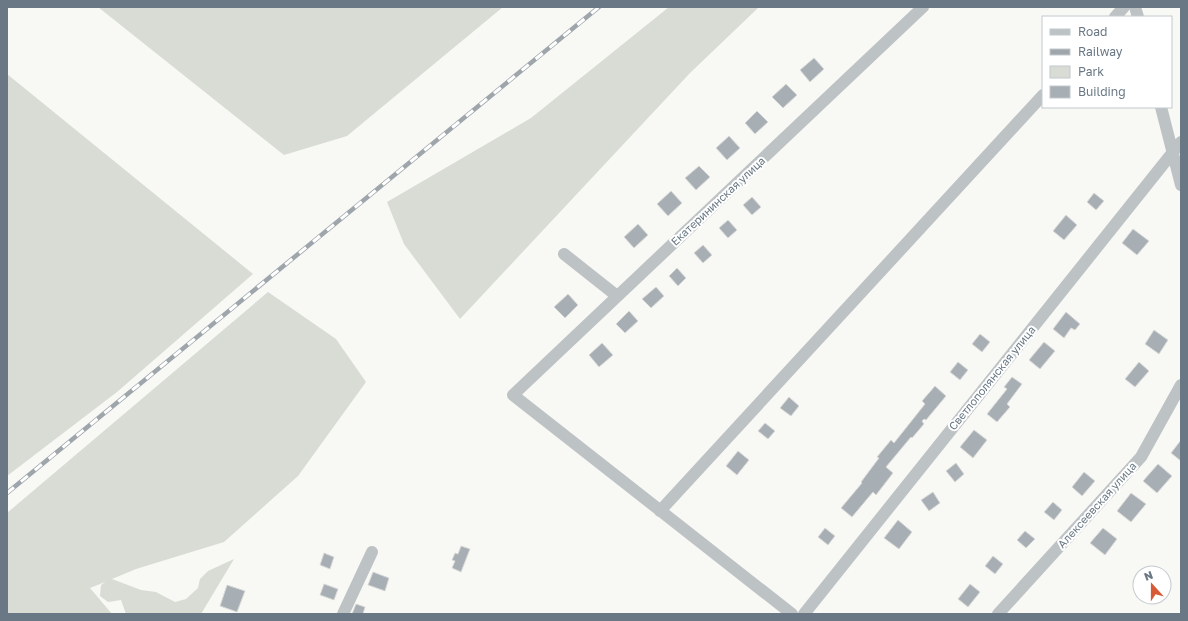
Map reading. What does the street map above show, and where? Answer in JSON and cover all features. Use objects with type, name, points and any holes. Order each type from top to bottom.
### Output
[{"type":"street","name":"Екатерининская улица","points":[[660,511],[513,395],[923,7]]},
{"type":"street","points":[[1116,16],[1124,7]]},
{"type":"street","points":[[792,614],[660,511],[1042,96]]},
{"type":"street","points":[[1161,108],[1181,186]]},
{"type":"street","name":"Светлополянская улица","points":[[804,614],[1181,142]]},
{"type":"street","points":[[564,254],[617,296]]},
{"type":"street","name":"Алексеевская улица","points":[[998,614],[1141,457],[1181,385]]},
{"type":"street","points":[[343,614],[372,552]]},
{"type":"green space","points":[[98,7],[503,7],[347,136],[284,155]]},
{"type":"green space","points":[[669,7],[759,7],[690,73],[460,319],[404,244],[387,202],[531,118]]},
{"type":"green space","points":[[7,74],[253,274],[117,392],[7,476]]},
{"type":"green space","points":[[268,292],[336,339],[366,382],[298,476],[224,542],[136,569],[112,579],[141,590],[156,592],[175,602],[186,599],[198,588],[200,579],[208,571],[234,559],[201,614],[126,614],[121,600],[108,602],[100,596],[101,585],[105,582],[90,588],[112,614],[7,614],[7,513]]},
{"type":"building","points":[[814,58],[824,69],[810,82],[800,70]]},
{"type":"building","points":[[786,84],[797,95],[783,108],[772,97]]},
{"type":"building","points":[[757,111],[768,122],[755,134],[745,123]]},
{"type":"building","points":[[729,136],[740,148],[727,160],[716,148]]},
{"type":"building","points":[[699,166],[710,177],[696,190],[685,178]]},
{"type":"building","points":[[671,191],[682,203],[668,216],[657,204]]},
{"type":"building","points":[[1094,193],[1104,201],[1096,210],[1087,202]]},
{"type":"building","points":[[752,197],[761,207],[752,215],[743,205]]},
{"type":"building","points":[[1066,215],[1077,225],[1064,240],[1053,231]]},
{"type":"building","points":[[728,220],[737,230],[728,238],[719,228]]},
{"type":"building","points":[[638,224],[648,235],[634,248],[624,237]]},
{"type":"building","points":[[1133,229],[1149,241],[1137,255],[1122,243]]},
{"type":"building","points":[[703,245],[712,255],[703,263],[694,253]]},
{"type":"building","points":[[677,268],[686,278],[678,286],[669,276]]},
{"type":"building","points":[[656,287],[664,296],[651,308],[642,299]]},
{"type":"building","points":[[568,294],[578,305],[565,318],[554,307]]},
{"type":"building","points":[[629,311],[638,321],[625,333],[616,324]]},
{"type":"building","points":[[1066,312],[1080,324],[1075,330],[1071,328],[1064,338],[1053,329]]},
{"type":"building","points":[[1154,330],[1168,340],[1159,354],[1145,344]]},
{"type":"building","points":[[980,334],[990,342],[982,352],[972,344]]},
{"type":"building","points":[[1044,342],[1055,351],[1040,369],[1029,360]]},
{"type":"building","points":[[602,343],[613,355],[599,367],[589,355]]},
{"type":"building","points":[[958,362],[968,370],[960,380],[950,372]]},
{"type":"building","points":[[1139,362],[1149,371],[1135,387],[1125,379]]},
{"type":"building","points":[[1012,377],[1022,384],[1007,404],[1010,407],[997,422],[987,414],[1007,389],[1004,387]]},
{"type":"building","points":[[935,386],[946,396],[926,420],[924,419],[922,421],[924,424],[886,467],[893,473],[876,495],[873,492],[852,517],[841,508],[862,483],[861,482],[879,458],[877,457],[891,440],[894,443],[925,404],[922,401]]},
{"type":"building","points":[[789,397],[799,406],[791,416],[780,408]]},
{"type":"building","points":[[765,423],[775,431],[768,439],[758,431]]},
{"type":"building","points":[[974,430],[987,440],[973,458],[960,447]]},
{"type":"building","points":[[1181,440],[1181,461],[1171,453]]},
{"type":"building","points":[[738,451],[749,460],[737,475],[726,466]]},
{"type":"building","points":[[956,463],[964,474],[955,482],[946,471]]},
{"type":"building","points":[[1158,464],[1172,476],[1157,493],[1143,481]]},
{"type":"building","points":[[1084,472],[1095,481],[1082,496],[1072,487]]},
{"type":"building","points":[[933,492],[940,503],[929,511],[921,500]]},
{"type":"building","points":[[1131,493],[1146,504],[1131,522],[1117,511]]},
{"type":"building","points":[[1053,502],[1062,510],[1054,520],[1044,512]]},
{"type":"building","points":[[898,520],[912,532],[899,549],[884,538]]},
{"type":"building","points":[[825,528],[835,536],[828,545],[818,537]]},
{"type":"building","points":[[1103,528],[1117,539],[1105,555],[1090,543]]},
{"type":"building","points":[[1025,531],[1035,539],[1026,548],[1017,540]]},
{"type":"building","points":[[461,546],[470,549],[461,572],[452,568],[455,561],[452,560],[455,553],[458,554]]},
{"type":"building","points":[[324,553],[334,557],[330,569],[320,565]]},
{"type":"building","points":[[993,556],[1003,564],[995,574],[985,566]]},
{"type":"building","points":[[373,572],[389,578],[385,591],[368,585]]},
{"type":"building","points":[[324,584],[338,589],[334,600],[320,595]]},
{"type":"building","points":[[970,584],[980,592],[968,607],[958,599]]},
{"type":"building","points":[[227,585],[245,591],[237,612],[220,606]]},
{"type":"building","points":[[356,604],[365,607],[363,614],[352,614]]},
{"type":"railway","points":[[7,493],[599,7]]}]
